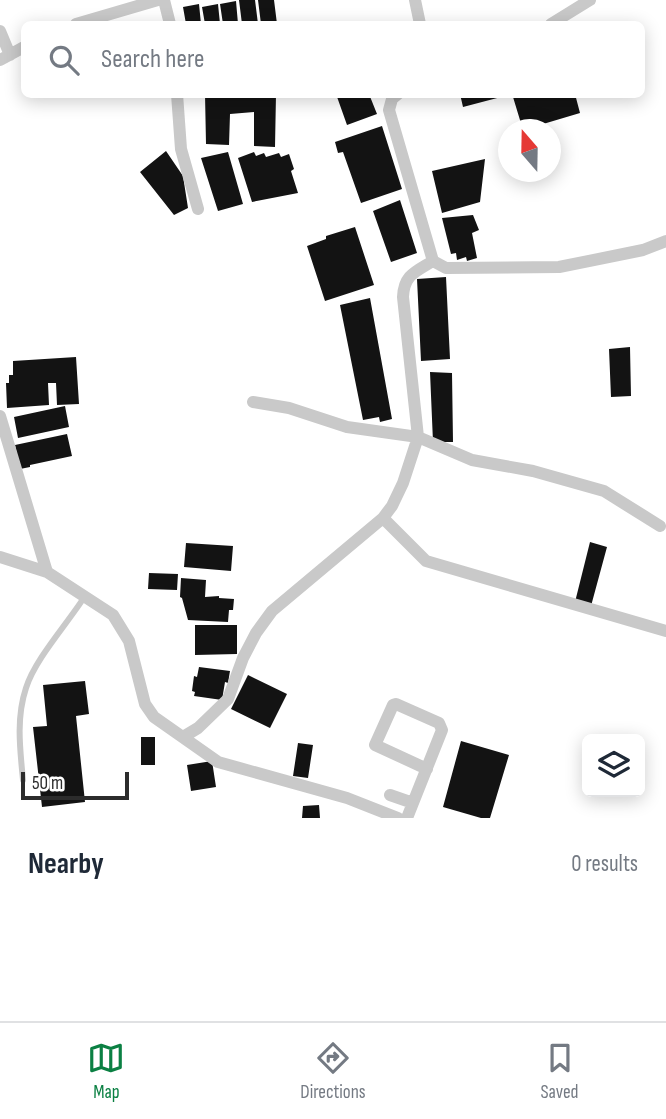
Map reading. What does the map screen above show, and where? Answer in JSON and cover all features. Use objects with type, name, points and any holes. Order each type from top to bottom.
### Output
[{"type":"street","points":[[86,21],[158,0]]},
{"type":"street","points":[[164,0],[169,21]]},
{"type":"street","points":[[415,0],[419,21]]},
{"type":"street","points":[[556,21],[590,0]]},
{"type":"street","points":[[0,31],[5,57],[21,49]]},
{"type":"street","points":[[177,98],[181,149],[198,209]]},
{"type":"street","points":[[394,98],[389,110],[433,261],[446,268],[559,267],[643,250],[666,241]]},
{"type":"street","points":[[183,737],[198,728],[228,699],[243,658],[272,611],[383,518],[392,506],[418,437],[403,285],[412,274],[433,261]]},
{"type":"street","points":[[253,402],[289,408],[347,427],[418,437],[472,460],[533,471],[604,491],[660,526]]},
{"type":"street","points":[[0,416],[47,572]]},
{"type":"street","points":[[383,518],[426,561],[666,631]]},
{"type":"street","points":[[0,557],[47,572],[113,615],[129,641],[145,704],[154,717],[218,762],[347,798],[398,818]]},
{"type":"street","points":[[407,818],[426,769],[441,726],[396,704],[393,705],[376,748],[426,769]]},
{"type":"street","points":[[390,794],[413,803]]},
{"type":"lane","points":[[23,780],[19,740],[26,687],[36,667],[85,596]]},
{"type":"building","points":[[239,0],[255,0],[258,21],[242,21]]},
{"type":"building","points":[[258,0],[274,0],[277,21],[261,21]]},
{"type":"building","points":[[236,1],[238,21],[223,21],[220,4]]},
{"type":"building","points":[[199,4],[201,21],[185,21],[183,7]]},
{"type":"building","points":[[218,4],[220,21],[204,21],[202,7]]},
{"type":"building","points":[[205,98],[276,98],[275,147],[254,146],[254,112],[230,114],[229,145],[206,144]]},
{"type":"building","points":[[337,98],[371,98],[377,114],[347,125]]},
{"type":"building","points":[[461,98],[497,98],[463,107]]},
{"type":"building","points":[[513,98],[576,98],[580,113],[560,119],[520,119]]},
{"type":"building","points":[[382,126],[402,189],[361,203],[343,152],[338,153],[335,142]]},
{"type":"building","points":[[166,151],[183,176],[188,208],[174,215],[140,172]]},
{"type":"building","points":[[228,152],[243,204],[218,211],[201,158]]},
{"type":"building","points":[[254,152],[256,156],[264,153],[266,157],[279,153],[281,157],[289,154],[298,193],[252,202],[238,158]]},
{"type":"building","points":[[485,159],[480,202],[442,213],[432,171]]},
{"type":"building","points":[[400,200],[417,253],[391,262],[373,211]]},
{"type":"building","points":[[473,215],[479,230],[472,233],[477,258],[457,260],[456,253],[451,254],[442,218]]},
{"type":"building","points":[[355,227],[374,285],[325,301],[307,246],[326,239],[326,236]]},
{"type":"building","points":[[446,277],[450,359],[421,361],[417,279]]},
{"type":"building","points":[[370,298],[392,419],[380,422],[379,417],[363,420],[340,305]]},
{"type":"building","points":[[630,347],[631,396],[611,397],[609,349]]},
{"type":"building","points":[[76,357],[79,404],[57,405],[56,383],[48,383],[49,405],[7,408],[6,383],[9,383],[9,375],[13,375],[13,361]]},
{"type":"building","points":[[430,372],[452,373],[453,442],[433,442]]},
{"type":"building","points":[[65,406],[69,427],[18,438],[14,417]]},
{"type":"building","points":[[67,434],[72,456],[20,469],[15,445]]},
{"type":"building","points":[[590,542],[607,547],[591,606],[575,602]]},
{"type":"building","points":[[186,543],[233,546],[231,571],[184,567]]},
{"type":"building","points":[[149,573],[178,574],[177,590],[148,589]]},
{"type":"building","points":[[181,578],[206,580],[205,597],[234,599],[228,622],[188,620],[180,597]]},
{"type":"building","points":[[195,625],[237,625],[237,654],[195,655]]},
{"type":"building","points":[[199,667],[230,671],[222,700],[194,696],[194,676],[197,677]]},
{"type":"building","points":[[248,675],[287,694],[270,728],[231,709]]},
{"type":"building","points":[[85,681],[89,714],[76,716],[85,802],[42,807],[33,727],[47,726],[43,685]]},
{"type":"building","points":[[141,737],[155,737],[155,765],[141,765]]},
{"type":"building","points":[[461,741],[509,755],[490,818],[443,807]]},
{"type":"building","points":[[298,743],[313,745],[308,778],[293,776]]},
{"type":"building","points":[[212,761],[216,787],[191,791],[187,765]]},
{"type":"building","points":[[319,805],[320,818],[302,818],[303,806]]}]
